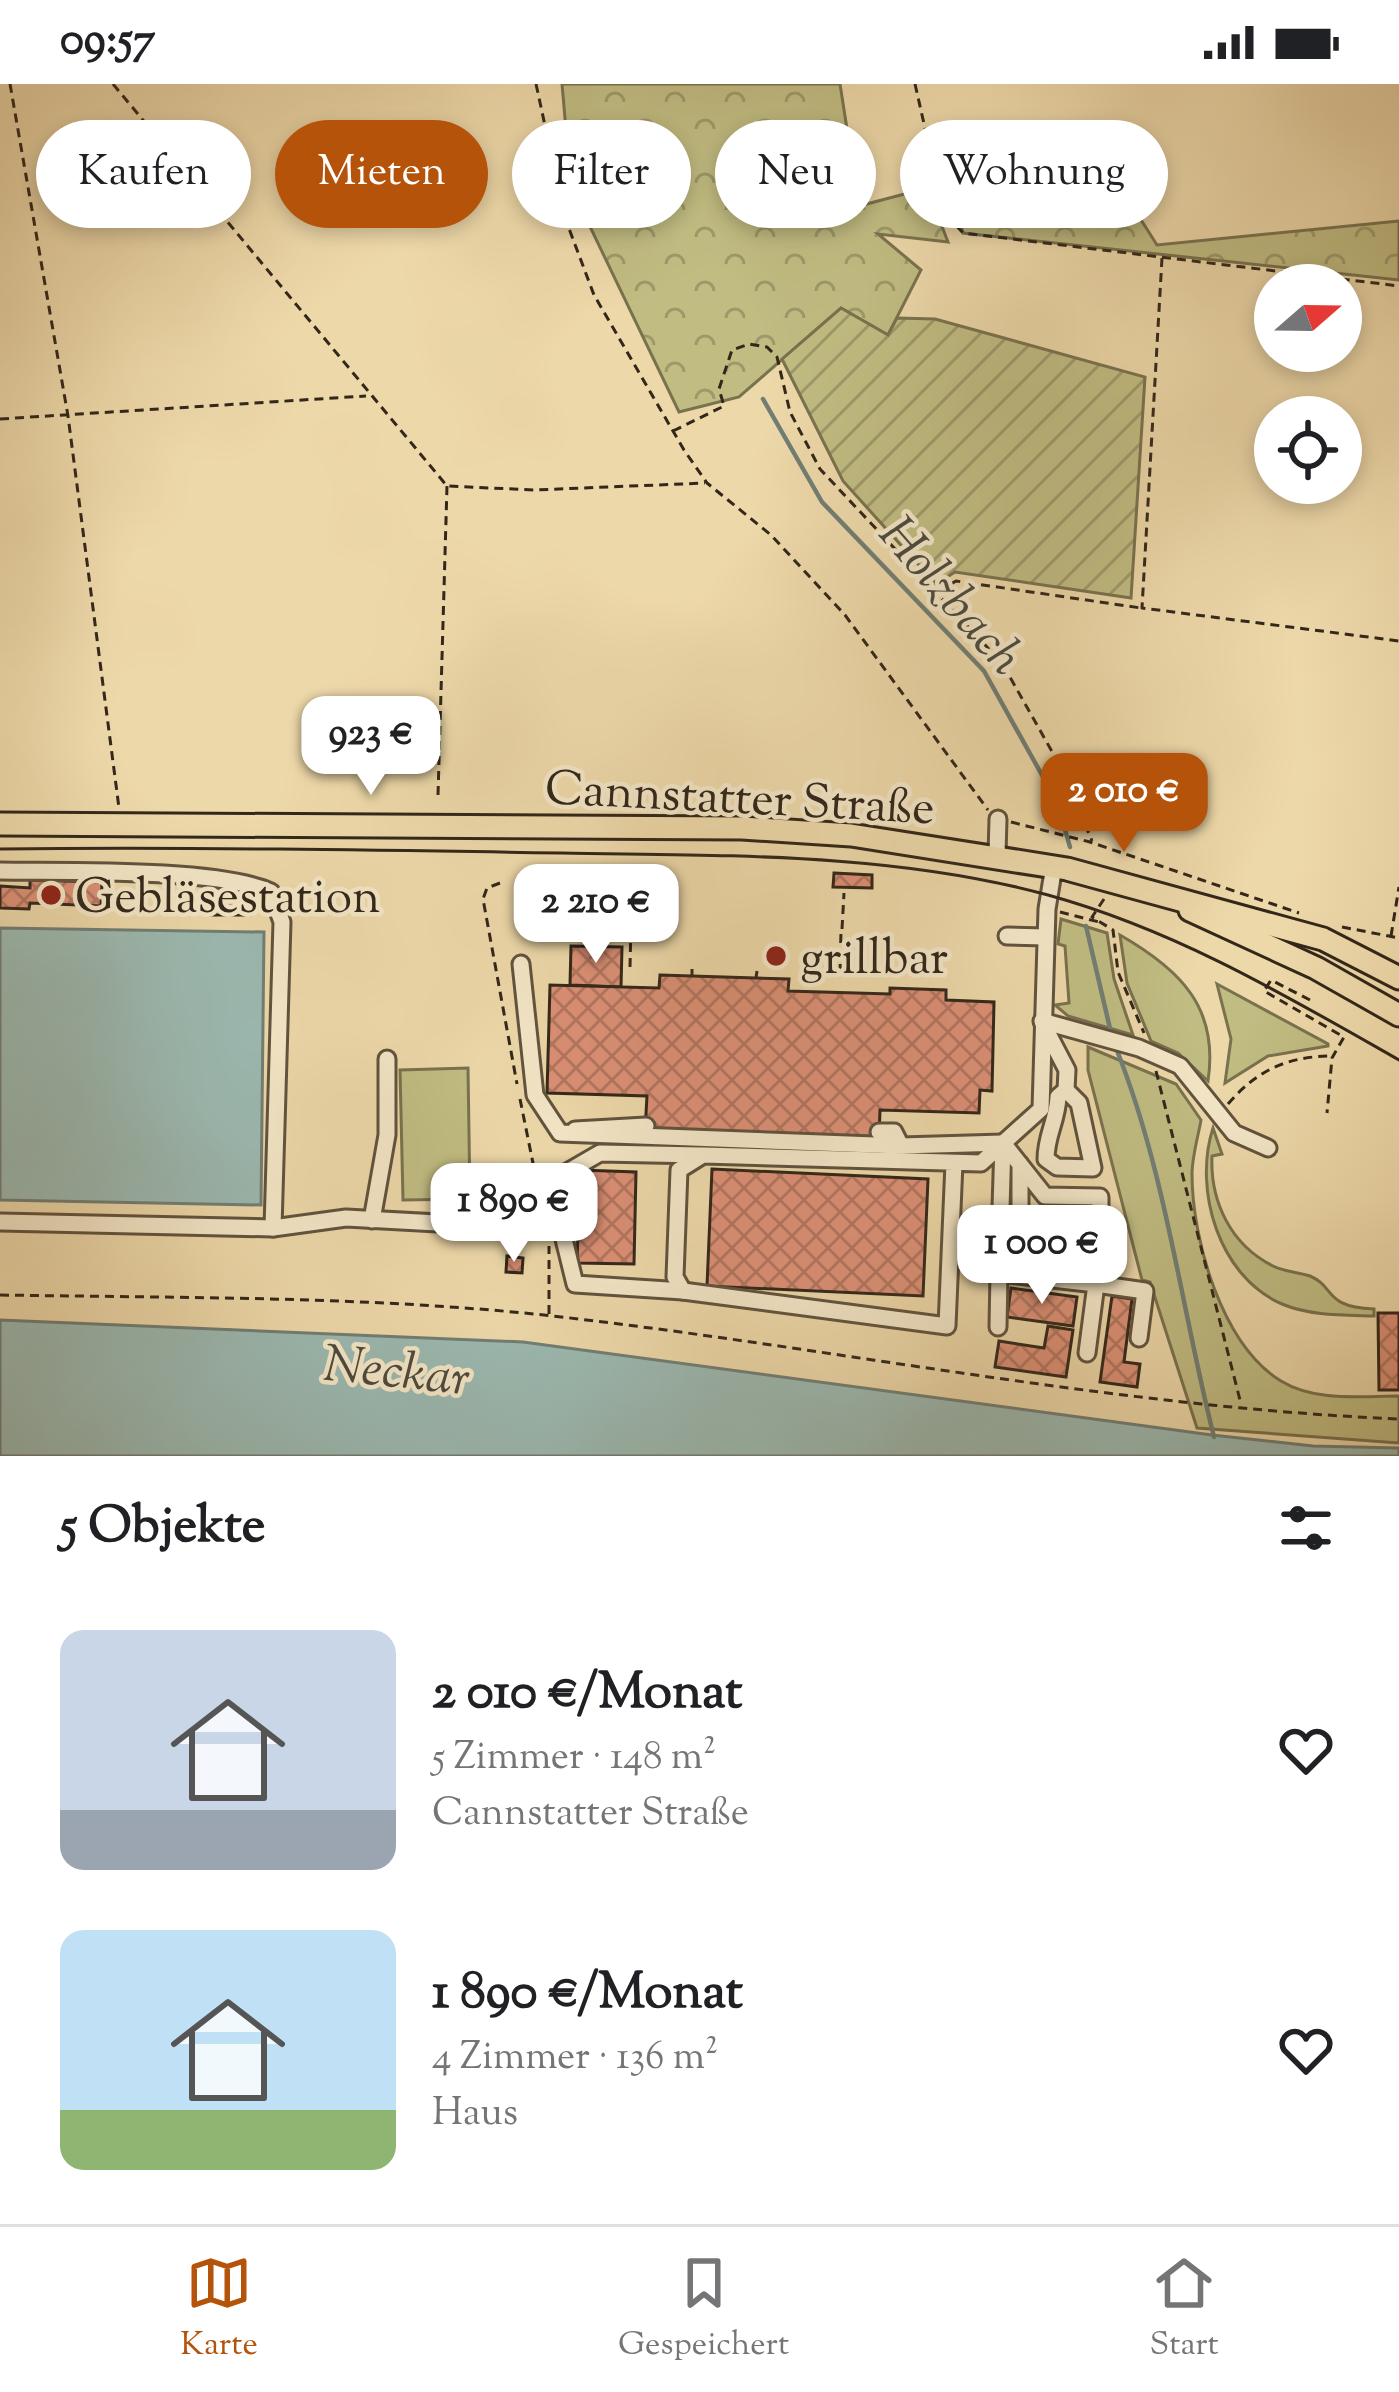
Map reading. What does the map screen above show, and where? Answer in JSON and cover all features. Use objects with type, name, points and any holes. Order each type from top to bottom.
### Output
[{"type":"main road","name":"Cannstatter Straße","points":[[0,824],[742,828],[997,854],[1281,925],[1349,951],[1399,978]]},
{"type":"main road","name":"Cannstatter Straße","points":[[1180,902],[1198,916],[1316,968],[1399,1015]]},
{"type":"lane","points":[[997,854],[998,819]]},
{"type":"lane","points":[[954,1163],[947,1326],[683,1291],[575,1284],[550,1182],[600,1153],[981,1162],[1040,1109],[1045,937],[1054,866]]},
{"type":"lane","points":[[0,872],[211,879],[251,883],[271,892],[281,922],[274,1228]]},
{"type":"lane","points":[[1007,936],[1045,937]]},
{"type":"lane","points":[[1316,968],[1325,954],[1349,951]]},
{"type":"lane","points":[[521,964],[535,1095],[560,1133]]},
{"type":"lane","points":[[1042,1021],[1145,1050],[1180,1066],[1234,1133],[1268,1148]]},
{"type":"lane","points":[[1042,1021],[1067,1070],[1066,1090],[1058,1097],[1057,1123],[1046,1138],[1046,1160],[1057,1167],[1093,1168]]},
{"type":"lane","points":[[372,1220],[387,1135],[387,1058]]},
{"type":"lane","points":[[1020,1164],[1020,1228],[1041,1244],[1086,1250],[1100,1234],[1100,1197],[1079,1103],[1066,1090]]},
{"type":"lane","points":[[560,1133],[599,1124],[646,1126]]},
{"type":"lane","points":[[879,1132],[894,1132],[901,1146]]},
{"type":"lane","points":[[560,1133],[901,1146],[1003,1143]]},
{"type":"lane","points":[[1003,1143],[1045,1196],[1100,1197]]},
{"type":"lane","points":[[998,1328],[1003,1143]]},
{"type":"lane","points":[[683,1291],[675,1277],[679,1170],[704,1155]]},
{"type":"lane","points":[[0,1222],[274,1228],[299,1227],[318,1218],[549,1229]]},
{"type":"lane","points":[[999,1273],[1145,1291],[1139,1338]]},
{"type":"lane","points":[[1087,1353],[1096,1284]]},
{"type":"path","points":[[10,84],[68,416],[122,822]]},
{"type":"path","points":[[113,84],[447,486],[438,795]]},
{"type":"path","points":[[536,84],[565,218],[594,296],[673,431],[707,483],[809,573],[881,663],[977,800],[998,819],[1050,829],[1306,915]]},
{"type":"path","points":[[915,84],[944,212],[963,233],[1399,286]]},
{"type":"path","points":[[1142,608],[1162,258]]},
{"type":"path","points":[[673,431],[724,406],[719,388],[732,350],[749,344],[767,347],[777,357],[790,412],[820,470],[1002,664],[1063,771],[1094,843],[1097,864]]},
{"type":"path","points":[[0,419],[368,395]]},
{"type":"path","points":[[447,486],[536,490],[707,483]]},
{"type":"path","points":[[935,593],[956,581],[1399,641]]},
{"type":"path","points":[[630,967],[634,887]]},
{"type":"path","points":[[1391,938],[1399,887]]},
{"type":"path","points":[[840,973],[844,893]]},
{"type":"path","points":[[1047,909],[1113,930],[1118,972],[1145,1050],[1241,1406]]},
{"type":"path","points":[[1329,922],[1399,938]]},
{"type":"path","points":[[692,969],[692,976]]},
{"type":"path","points":[[757,970],[757,978]]},
{"type":"path","points":[[1310,1000],[1271,980],[1264,992],[1344,1037],[1334,1056],[1327,1113]]},
{"type":"path","points":[[1220,1116],[1268,1069],[1304,1057],[1334,1056]]},
{"type":"path","points":[[0,1295],[273,1299],[549,1316],[1174,1402],[1399,1419]]},
{"type":"green space","points":[[562,84],[840,84],[846,120],[715,120],[715,228],[876,228],[876,202],[900,195],[900,228],[943,228],[948,242],[878,234],[921,270],[888,335],[841,308],[739,397],[679,412],[591,228],[691,228],[691,120],[565,120]]},
{"type":"green space","points":[[1399,221],[1399,280],[1362,276],[1362,264],[1254,264],[963,233],[962,228],[1146,228],[1157,245]]},
{"type":"green space","points":[[841,308],[888,335],[897,318],[935,319],[1145,377],[1131,598],[955,572],[936,584],[843,481],[782,359]]},
{"type":"green space","points":[[1061,919],[1107,933],[1114,979],[1133,1035],[1068,1016],[1055,1005],[1069,1003],[1065,946],[1058,944]]},
{"type":"green space","points":[[1120,935],[1161,962],[1191,994],[1207,1032],[1208,1081],[1178,1053],[1151,1041],[1127,983]]},
{"type":"green space","points":[[1217,984],[1328,1046],[1268,1056],[1225,1083],[1231,1039]]},
{"type":"green space","points":[[1088,1047],[1176,1084],[1201,1120],[1192,1174],[1198,1229],[1214,1289],[1242,1343],[1260,1364],[1294,1388],[1338,1396],[1399,1396],[1399,1443],[1197,1428],[1150,1282],[1142,1280],[1088,1070]]},
{"type":"green space","points":[[468,1068],[470,1199],[403,1200],[400,1070]]},
{"type":"green space","points":[[1213,1128],[1222,1154],[1212,1156],[1219,1205],[1245,1246],[1273,1266],[1318,1280],[1346,1305],[1374,1309],[1374,1316],[1293,1308],[1260,1291],[1242,1274],[1227,1253],[1209,1204],[1206,1178]]},
{"type":"water","points":[[0,928],[264,932],[261,1205],[0,1200]]},
{"type":"water","name":"Neckar","points":[[0,1320],[523,1342],[1212,1435],[1313,1446],[1399,1448],[1399,1456],[0,1456]]},
{"type":"building","points":[[834,873],[872,875],[872,888],[833,887]]},
{"type":"building","name":"Gebläsestation","points":[[30,880],[102,882],[101,906],[30,903],[29,909],[0,908],[0,886],[30,888]]},
{"type":"building","points":[[208,895],[251,895],[251,915],[208,915]]},
{"type":"building","points":[[571,946],[622,947],[621,987],[570,985]]},
{"type":"building","points":[[660,975],[789,979],[788,991],[890,994],[890,988],[946,990],[946,1000],[994,1002],[992,1091],[980,1090],[979,1113],[880,1110],[879,1138],[645,1131],[647,1096],[547,1093],[550,985],[659,988]]},
{"type":"building","points":[[712,1169],[928,1179],[923,1296],[707,1286]]},
{"type":"building","points":[[580,1170],[636,1172],[634,1264],[577,1263]]},
{"type":"building","points":[[507,1256],[523,1258],[522,1273],[506,1272]]},
{"type":"building","points":[[1011,1288],[1077,1297],[1073,1326],[1007,1317]]},
{"type":"building","points":[[1112,1296],[1132,1299],[1124,1362],[1140,1364],[1137,1387],[1100,1382]]},
{"type":"building","points":[[1378,1313],[1399,1313],[1399,1390],[1379,1390]]},
{"type":"building","points":[[1048,1326],[1073,1330],[1066,1377],[995,1367],[999,1341],[1044,1348]]},
{"type":"waterway","name":"Holzbach","points":[[763,399],[822,502],[984,671],[1057,802],[1070,847]]},
{"type":"waterway","name":"Holzbach","points":[[1086,926],[1112,1037]]},
{"type":"waterway","name":"Holzbach","points":[[1116,1048],[1148,1143],[1214,1437]]},
{"type":"tram line","points":[[0,849],[684,855],[807,859],[928,871],[1048,895],[1140,926],[1228,966],[1399,1060]]},
{"type":"place","name":"Gebläsestation","points":[[51,895]]},
{"type":"place","name":"grillbar","points":[[776,956]]}]
